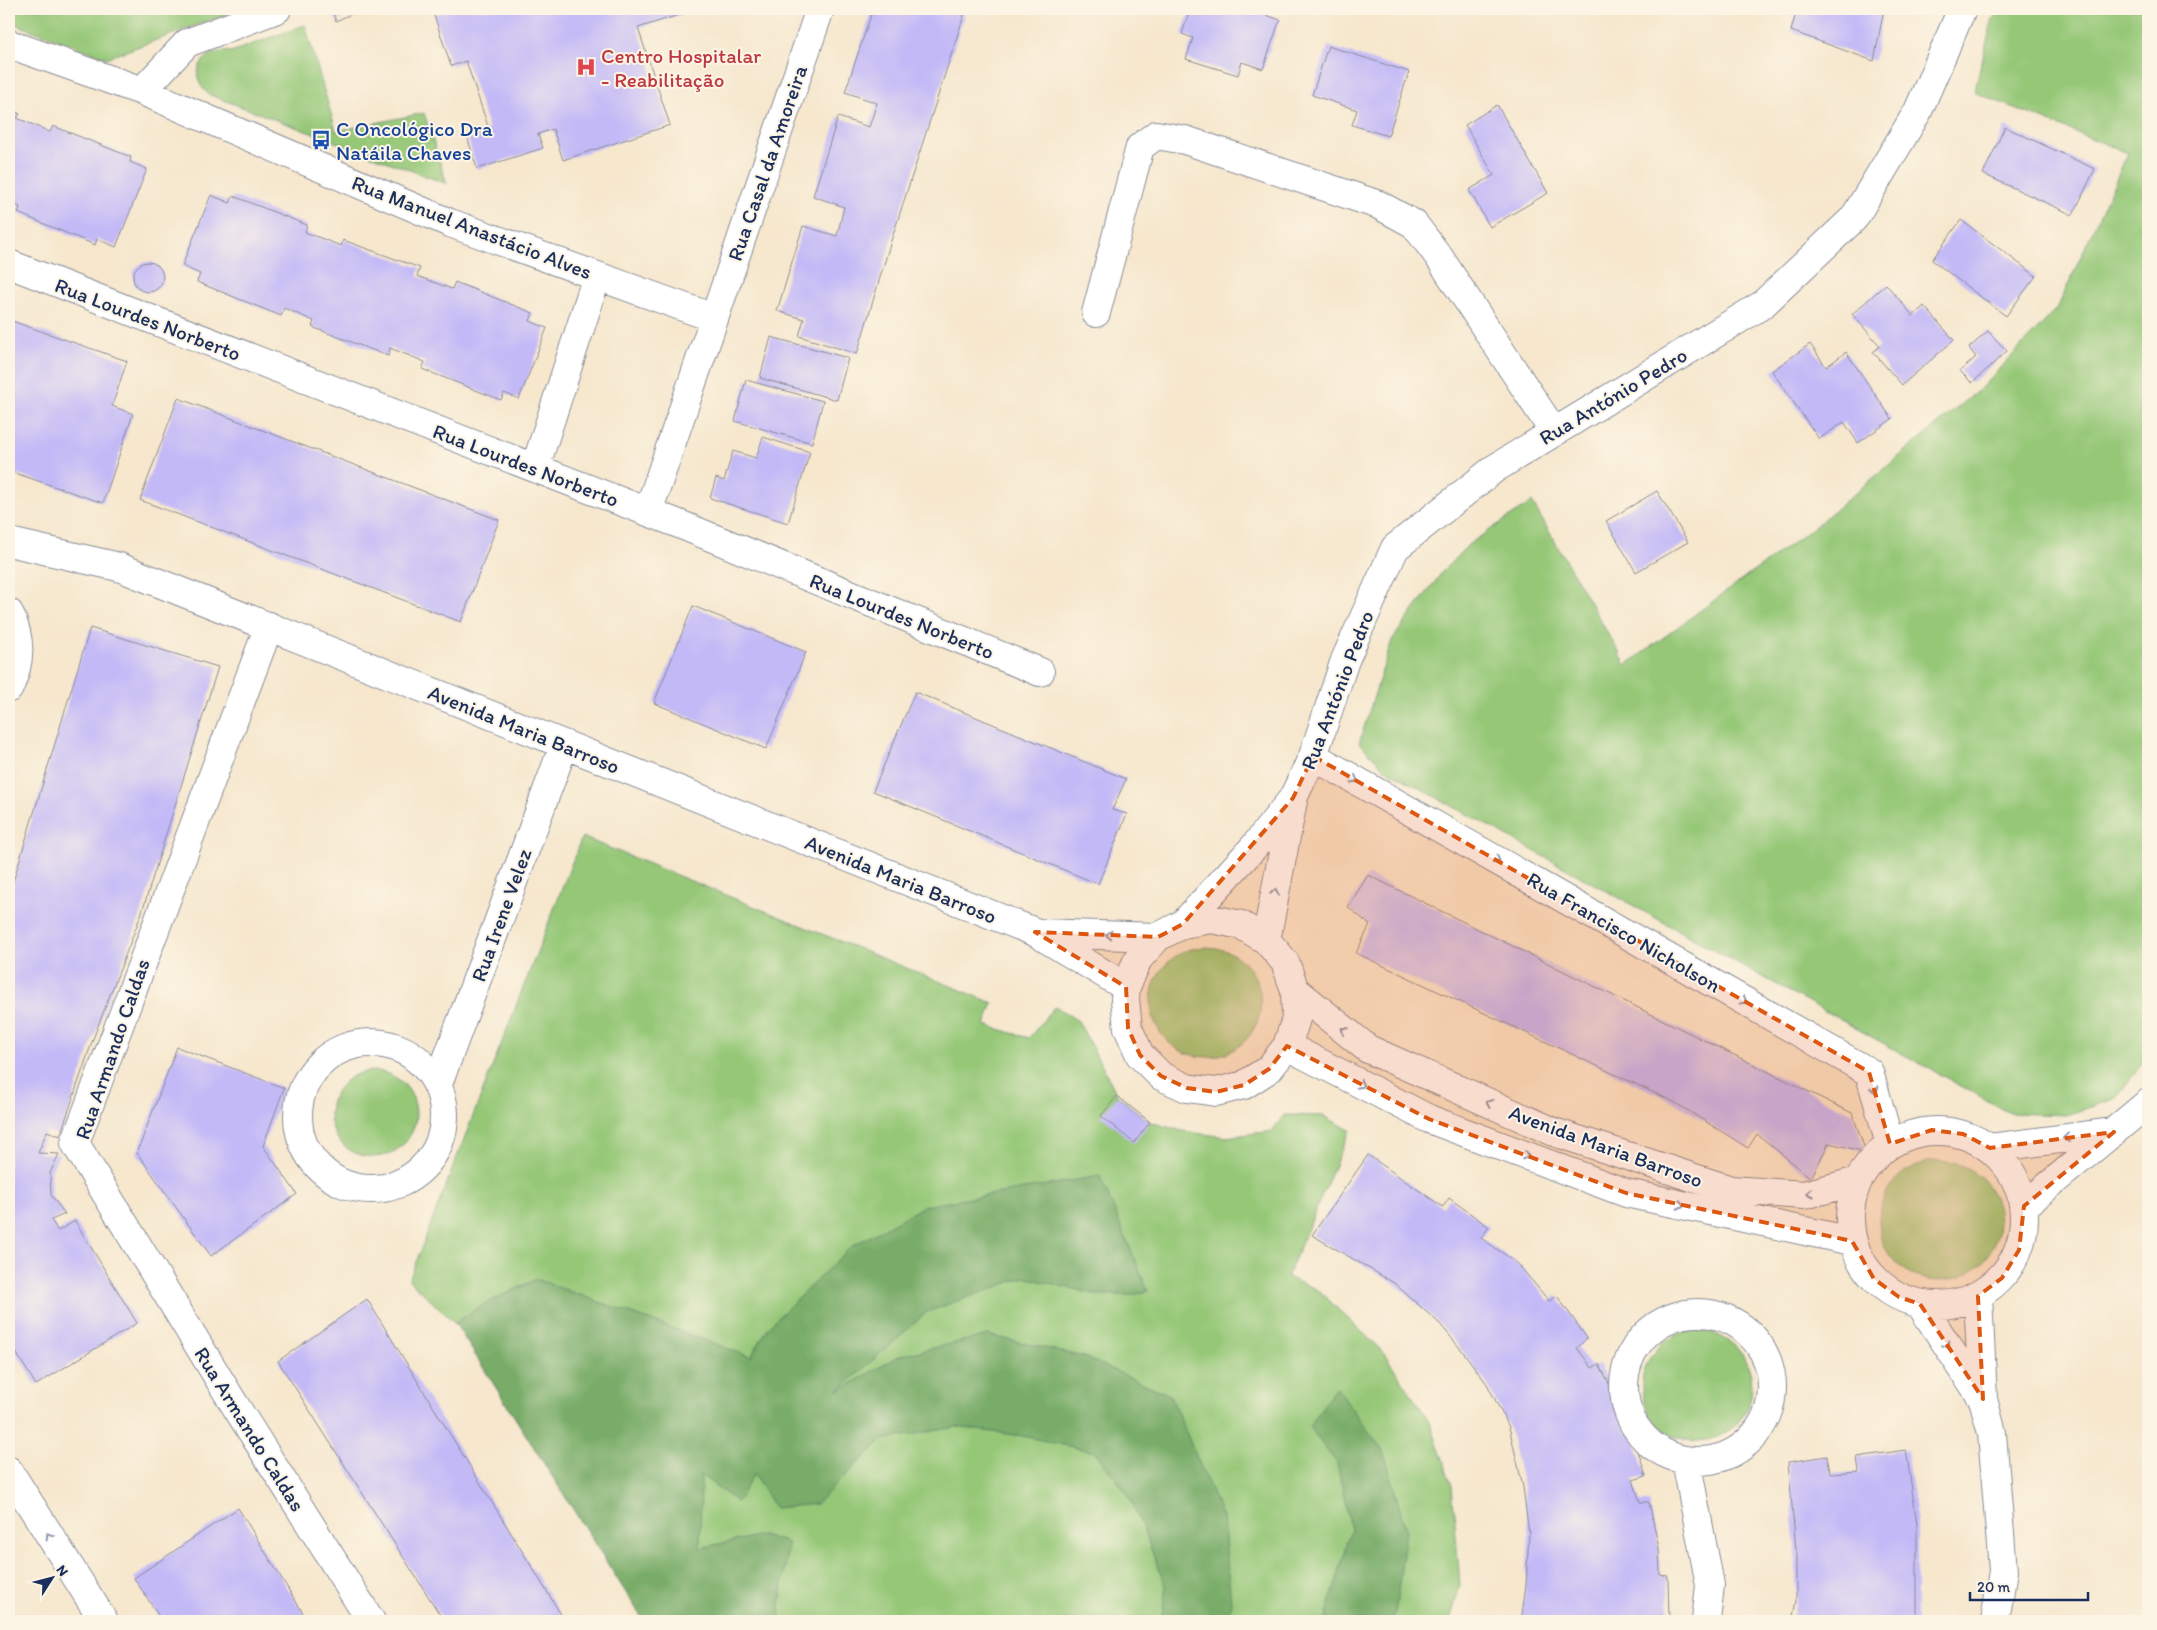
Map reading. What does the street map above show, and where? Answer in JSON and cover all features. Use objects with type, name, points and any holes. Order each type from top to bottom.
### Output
[{"type":"street","points":[[142,91],[186,44],[276,9]]},
{"type":"street","name":"Rua Casal da Amoreira","points":[[648,512],[820,9]]},
{"type":"street","name":"Rua António Pedro","points":[[1183,924],[1253,848],[1293,798],[1313,756],[1345,660],[1395,548],[1494,469],[1762,306],[1854,218],[1918,111],[1962,9]]},
{"type":"street","name":"Rua Manuel Anastácio Alves","points":[[9,44],[142,91],[450,223],[714,318]]},
{"type":"street","points":[[1096,313],[1140,147],[1156,134],[1185,140],[1379,205],[1414,224],[1439,257],[1554,432]]},
{"type":"street","name":"Rua Lourdes Norberto","points":[[9,264],[648,512],[1040,672]]},
{"type":"street","points":[[535,468],[596,276]]},
{"type":"street","name":"Avenida Maria Barroso","points":[[9,542],[119,567],[268,626],[1035,932],[1126,987]]},
{"type":"street","points":[[9,613],[18,637],[18,665],[9,688]]},
{"type":"street","name":"Rua Armando Caldas","points":[[268,626],[75,1142],[233,1402],[371,1621]]},
{"type":"street","name":"Rua Irene Velez","points":[[438,1084],[564,745]]},
{"type":"street","name":"Rua Francisco Nicholson","points":[[1313,756],[1870,1072],[1890,1144]]},
{"type":"street","name":"Rua António Pedro","points":[[1266,940],[1293,798]]},
{"type":"street","name":"Avenida Maria Barroso","points":[[1212,919],[1241,925],[1266,940],[1285,962],[1295,990],[1296,1019],[1287,1046],[1269,1069],[1244,1085],[1216,1092],[1187,1088],[1161,1076],[1140,1055],[1128,1028],[1125,999],[1126,987],[1138,960],[1158,937],[1183,924],[1212,919]]},
{"type":"street","name":"Avenida Maria Barroso","points":[[1035,932],[1158,937]]},
{"type":"street","name":"Avenida Maria Barroso","points":[[1295,990],[1368,1049],[1554,1132],[1731,1190],[1804,1195],[1858,1181]]},
{"type":"street","points":[[372,1042],[399,1048],[422,1062],[438,1084],[445,1110],[442,1138],[430,1162],[409,1179],[384,1189],[357,1188],[332,1178],[311,1159],[300,1135],[297,1108],[306,1081],[322,1060],[345,1046],[372,1042]]},
{"type":"street","name":"Avenida Maria Barroso","points":[[1287,1046],[1429,1120],[1626,1193],[1852,1242]]},
{"type":"street","points":[[2024,1206],[2148,1103]]},
{"type":"street","points":[[1932,1130],[1963,1134],[1990,1148],[2015,1177],[2024,1206],[2019,1250],[2002,1278],[1978,1296],[1950,1306],[1920,1304],[1899,1297],[1874,1279],[1852,1242],[1850,1210],[1858,1181],[1868,1165],[1890,1144],[1932,1130]]},
{"type":"street","points":[[1990,1148],[2114,1132]]},
{"type":"street","points":[[1978,1296],[1983,1399],[1992,1433],[2003,1571],[1995,1621]]},
{"type":"street","points":[[1920,1304],[1983,1399]]},
{"type":"street","points":[[1696,1313],[1723,1317],[1746,1331],[1764,1352],[1772,1378],[1770,1406],[1758,1431],[1739,1449],[1713,1460],[1686,1460],[1660,1451],[1640,1433],[1627,1408],[1623,1381],[1630,1355],[1647,1333],[1669,1318],[1696,1313]]},
{"type":"street","points":[[1686,1460],[1710,1585],[1706,1621]]},
{"type":"street","points":[[9,1472],[104,1621]]},
{"type":"highlighted area","points":[[1313,756],[1869,1072],[1890,1144],[1932,1130],[1963,1134],[1990,1148],[2114,1132],[2024,1206],[2019,1250],[2002,1278],[1978,1296],[1983,1399],[1920,1304],[1899,1297],[1874,1279],[1852,1241],[1626,1193],[1429,1119],[1287,1046],[1269,1069],[1244,1085],[1216,1092],[1187,1088],[1161,1076],[1140,1055],[1128,1028],[1126,987],[1035,932],[1158,937],[1183,924],[1293,798]]},
{"type":"green space","points":[[9,9],[242,9],[107,58],[9,22]]},
{"type":"green space","points":[[2004,9],[2148,9],[2148,1056],[2115,1099],[2067,1115],[2010,1113],[1385,769],[1359,743],[1392,640],[1443,571],[1469,544],[1532,502],[1626,665],[1817,525],[1980,389],[2057,309],[2128,153],[1974,92],[1993,18]]},
{"type":"green space","points":[[305,25],[336,131],[424,113],[447,184],[210,95],[203,88],[198,72],[200,65],[212,54],[231,52]]},
{"type":"green space","points":[[582,837],[993,1003],[985,1025],[1029,1038],[1055,1006],[1078,1021],[1118,1096],[1150,1122],[1182,1131],[1226,1137],[1272,1131],[1284,1115],[1324,1116],[1350,1130],[1287,1277],[1318,1290],[1384,1353],[1430,1422],[1452,1486],[1460,1585],[1450,1621],[644,1621],[455,1323],[409,1280]]},
{"type":"green space","points":[[1206,947],[1227,951],[1245,963],[1257,981],[1261,1002],[1257,1023],[1245,1041],[1227,1053],[1206,1057],[1185,1053],[1167,1041],[1155,1023],[1151,1002],[1155,981],[1167,963],[1185,951]]},
{"type":"green space","points":[[373,1071],[389,1075],[403,1084],[412,1098],[416,1114],[412,1130],[403,1144],[389,1153],[373,1157],[357,1153],[343,1144],[334,1130],[330,1114],[334,1098],[343,1084],[357,1075]]},
{"type":"green space","points":[[1939,1161],[1962,1166],[1972,1171],[1981,1179],[1989,1188],[1994,1198],[1999,1221],[1994,1244],[1989,1254],[1981,1263],[1972,1271],[1962,1276],[1939,1281],[1916,1276],[1906,1271],[1897,1263],[1889,1254],[1884,1244],[1879,1221],[1884,1198],[1889,1188],[1897,1179],[1906,1171],[1916,1166]]},
{"type":"green space","points":[[1100,1176],[1148,1291],[1132,1295],[1098,1295],[1024,1277],[927,1312],[838,1391],[899,1356],[988,1335],[1084,1357],[1170,1395],[1223,1518],[1231,1603],[1226,1621],[1161,1621],[1166,1586],[1130,1497],[1095,1452],[1023,1436],[956,1427],[882,1440],[816,1504],[775,1508],[754,1474],[737,1502],[701,1475],[700,1548],[762,1535],[788,1543],[780,1606],[780,1621],[644,1621],[455,1323],[479,1307],[536,1279],[751,1357],[769,1326],[851,1247],[924,1206]]},
{"type":"green space","points":[[1697,1331],[1718,1335],[1736,1347],[1748,1365],[1752,1386],[1748,1407],[1736,1425],[1718,1437],[1697,1441],[1676,1437],[1658,1425],[1646,1407],[1642,1386],[1646,1365],[1658,1347],[1676,1335]]},
{"type":"green space","points":[[1336,1387],[1384,1452],[1406,1531],[1395,1614],[1391,1621],[1325,1621],[1351,1530],[1337,1463],[1309,1427]]},
{"type":"building","points":[[331,9],[352,9],[353,13],[336,21]]},
{"type":"building","points":[[454,9],[684,9],[685,13],[638,28],[670,125],[563,160],[553,129],[538,134],[543,148],[477,169],[467,136],[489,129],[466,61],[451,66],[434,15]]},
{"type":"building","points":[[873,9],[966,9],[891,241],[857,354],[799,336],[804,319],[777,311],[803,226],[837,236],[844,207],[813,196],[838,117],[869,127],[877,103],[845,92]]},
{"type":"building","points":[[1190,9],[1246,9],[1281,20],[1263,69],[1242,62],[1238,75],[1186,59],[1193,38],[1182,34]]},
{"type":"building","points":[[1797,9],[1884,9],[1874,61],[1791,31]]},
{"type":"building","points":[[1328,46],[1409,72],[1388,136],[1352,125],[1357,110],[1312,95]]},
{"type":"building","points":[[1497,105],[1548,193],[1490,227],[1469,190],[1494,175],[1465,125]]},
{"type":"building","points":[[9,109],[20,114],[17,118],[50,132],[53,126],[131,157],[130,162],[147,169],[116,247],[97,239],[95,245],[18,213],[20,207],[9,202]]},
{"type":"building","points":[[2005,127],[2095,169],[2073,215],[1983,174]]},
{"type":"building","points":[[211,195],[230,203],[233,196],[307,225],[305,232],[341,246],[343,240],[420,268],[417,276],[452,289],[455,282],[533,313],[530,321],[547,328],[519,399],[504,393],[501,400],[422,369],[425,362],[390,348],[388,356],[312,327],[314,321],[284,308],[281,316],[197,282],[200,274],[182,266]]},
{"type":"building","points":[[1961,220],[2036,276],[2006,316],[1932,260]]},
{"type":"building","points":[[148,262],[159,266],[163,277],[159,288],[148,292],[137,288],[133,277],[137,266]]},
{"type":"building","points":[[1886,284],[1913,316],[1924,306],[1954,340],[1902,385],[1873,352],[1880,346],[1852,314]]},
{"type":"building","points":[[9,320],[127,361],[112,406],[133,414],[103,503],[9,471]]},
{"type":"building","points":[[1988,331],[2007,351],[1972,383],[1960,371],[1976,357],[1969,348]]},
{"type":"building","points":[[771,337],[848,358],[837,400],[760,378]]},
{"type":"building","points":[[1810,344],[1826,367],[1846,352],[1892,419],[1858,443],[1844,422],[1819,439],[1772,371]]},
{"type":"building","points":[[746,380],[823,401],[812,443],[735,421]]},
{"type":"building","points":[[178,398],[499,520],[461,622],[140,500]]},
{"type":"building","points":[[763,437],[810,452],[788,523],[710,498],[716,478],[724,481],[733,451],[756,458]]},
{"type":"building","points":[[1657,491],[1688,542],[1636,572],[1606,521]]},
{"type":"building","points":[[693,606],[806,652],[766,749],[654,703]]},
{"type":"building","points":[[90,628],[218,667],[142,912],[93,1039],[60,1136],[47,1131],[38,1153],[59,1154],[50,1173],[51,1195],[65,1214],[51,1220],[58,1231],[75,1221],[137,1323],[36,1385],[9,1341],[9,895]]},
{"type":"building","points":[[915,692],[1126,779],[1112,810],[1127,814],[1098,884],[873,791]]},
{"type":"building","points":[[1368,875],[1852,1113],[1866,1152],[1829,1143],[1811,1178],[1757,1134],[1748,1148],[1674,1102],[1356,953],[1370,925],[1348,907]]},
{"type":"building","points":[[177,1047],[284,1088],[263,1146],[297,1194],[211,1256],[137,1153]]},
{"type":"building","points":[[1117,1096],[1150,1122],[1134,1143],[1101,1116]]},
{"type":"building","points":[[1368,1155],[1443,1207],[1449,1198],[1489,1227],[1481,1238],[1517,1263],[1549,1301],[1557,1296],[1587,1338],[1577,1348],[1592,1368],[1599,1364],[1608,1381],[1626,1433],[1632,1432],[1646,1476],[1633,1480],[1640,1502],[1649,1502],[1659,1549],[1660,1575],[1668,1576],[1669,1620],[1521,1621],[1526,1586],[1529,1534],[1523,1487],[1509,1427],[1487,1384],[1440,1324],[1394,1283],[1312,1235]]},
{"type":"building","points":[[367,1299],[565,1621],[444,1621],[278,1361]]},
{"type":"building","points":[[1906,1450],[1917,1524],[1917,1621],[1792,1621],[1796,1601],[1796,1550],[1788,1462],[1827,1456],[1831,1474],[1859,1472],[1857,1457]]},
{"type":"building","points":[[238,1508],[308,1621],[162,1621],[134,1578]]},
{"type":"place","name":"Centro Hospitalar - Reabilitação","points":[[586,67]]},
{"type":"place","name":"C Oncológico Dra Natáila Chaves","points":[[321,140]]}]
